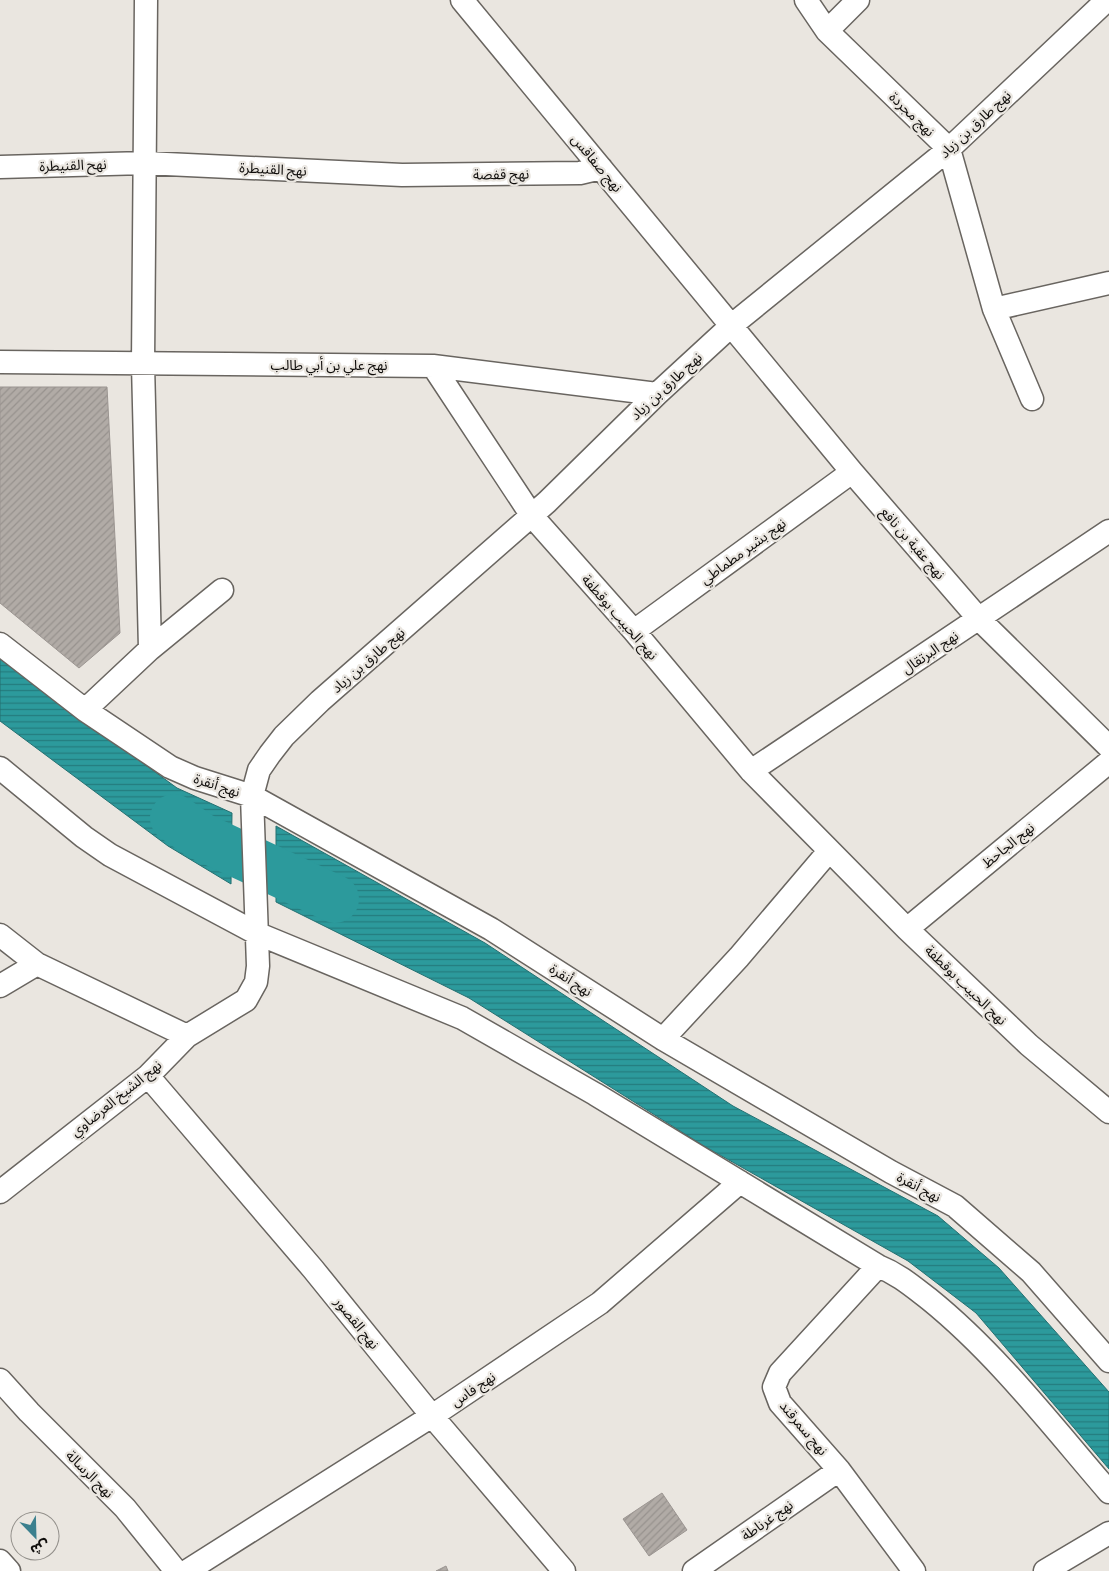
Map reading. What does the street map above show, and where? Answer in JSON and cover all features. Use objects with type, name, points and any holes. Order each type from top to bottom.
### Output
[{"type":"street","points":[[146,0],[143,364],[150,649]]},
{"type":"street","name":"نهج صفاقس","points":[[462,0],[732,325]]},
{"type":"street","name":"نهج مجردة","points":[[806,0],[827,31],[949,150],[994,309],[1032,399]]},
{"type":"street","points":[[827,31],[858,0]]},
{"type":"street","name":"نهج طارق بن زياد","points":[[254,823],[252,796],[259,770],[284,736],[320,701],[532,516],[657,394],[732,325],[949,150],[1107,4]]},
{"type":"street","name":"نهح القنيطرة","points":[[0,168],[145,163]]},
{"type":"street","name":"نهج القنيطرة","points":[[145,163],[402,175]]},
{"type":"street","name":"نهج قفصة","points":[[402,175],[580,173],[601,168]]},
{"type":"street","points":[[994,309],[1109,283]]},
{"type":"street","name":"نهج عقبة بن نافع","points":[[732,325],[852,472],[979,619],[1109,747]]},
{"type":"street","name":"نهج علي بن أبي طالب","points":[[0,362],[434,366],[657,394]]},
{"type":"street","name":"نهج الحبيب بوقطفة","points":[[434,366],[532,516],[634,631],[751,772],[907,929],[1029,1045],[1109,1112]]},
{"type":"street","name":"نهج بشير مطماطي","points":[[634,631],[852,472]]},
{"type":"street","name":"نهج البرتقال","points":[[751,772],[1109,532]]},
{"type":"street","points":[[85,710],[150,649],[222,590]]},
{"type":"street","name":"نهج أنقرة","points":[[0,644],[85,710],[170,767],[195,778],[252,796],[491,929],[663,1039],[891,1172],[955,1206],[1031,1272],[1109,1361]]},
{"type":"street","name":"نهج الجاحظ","points":[[907,929],[1109,762]]},
{"type":"street","points":[[0,768],[110,855],[256,933],[462,1018],[595,1094],[878,1266],[895,1273],[958,1323],[1027,1397],[1109,1492]]},
{"type":"street","name":"نهج الشيخ العرضاوي","points":[[0,1192],[148,1076],[187,1036],[246,1000],[256,982],[258,966],[254,823]]},
{"type":"street","points":[[663,1039],[739,957],[829,851]]},
{"type":"street","points":[[0,935],[37,964],[187,1036]]},
{"type":"street","points":[[0,986],[37,964]]},
{"type":"street","name":"نهج القصور","points":[[148,1076],[313,1269],[432,1416],[564,1571]]},
{"type":"street","name":"نهج فاس","points":[[187,1571],[432,1416],[600,1303],[740,1182]]},
{"type":"street","name":"نهج سمرقند","points":[[878,1266],[780,1373],[774,1388],[780,1403],[839,1470],[914,1571]]},
{"type":"street","name":"نهج الرسالة","points":[[0,1380],[29,1412],[125,1508],[176,1571]]},
{"type":"street","name":"نهج غرناطة","points":[[694,1571],[839,1470]]},
{"type":"street","points":[[1045,1571],[1109,1533]]},
{"type":"street","points":[[0,1561],[9,1571]]},
{"type":"water","points":[[0,659],[177,788],[232,813],[231,884],[168,846],[0,721]]},
{"type":"water","points":[[276,826],[485,943],[733,1106],[938,1216],[999,1268],[1109,1392],[1109,1469],[976,1313],[908,1261],[704,1146],[469,998],[276,902]]},
{"type":"building","points":[[0,387],[107,387],[120,633],[79,668],[0,603]]},
{"type":"building","points":[[662,1493],[687,1530],[649,1556],[623,1519]]},
{"type":"building","points":[[446,1566],[448,1571],[436,1571]]},
{"type":"waterway","points":[[174,818],[200,836],[335,899]]}]
